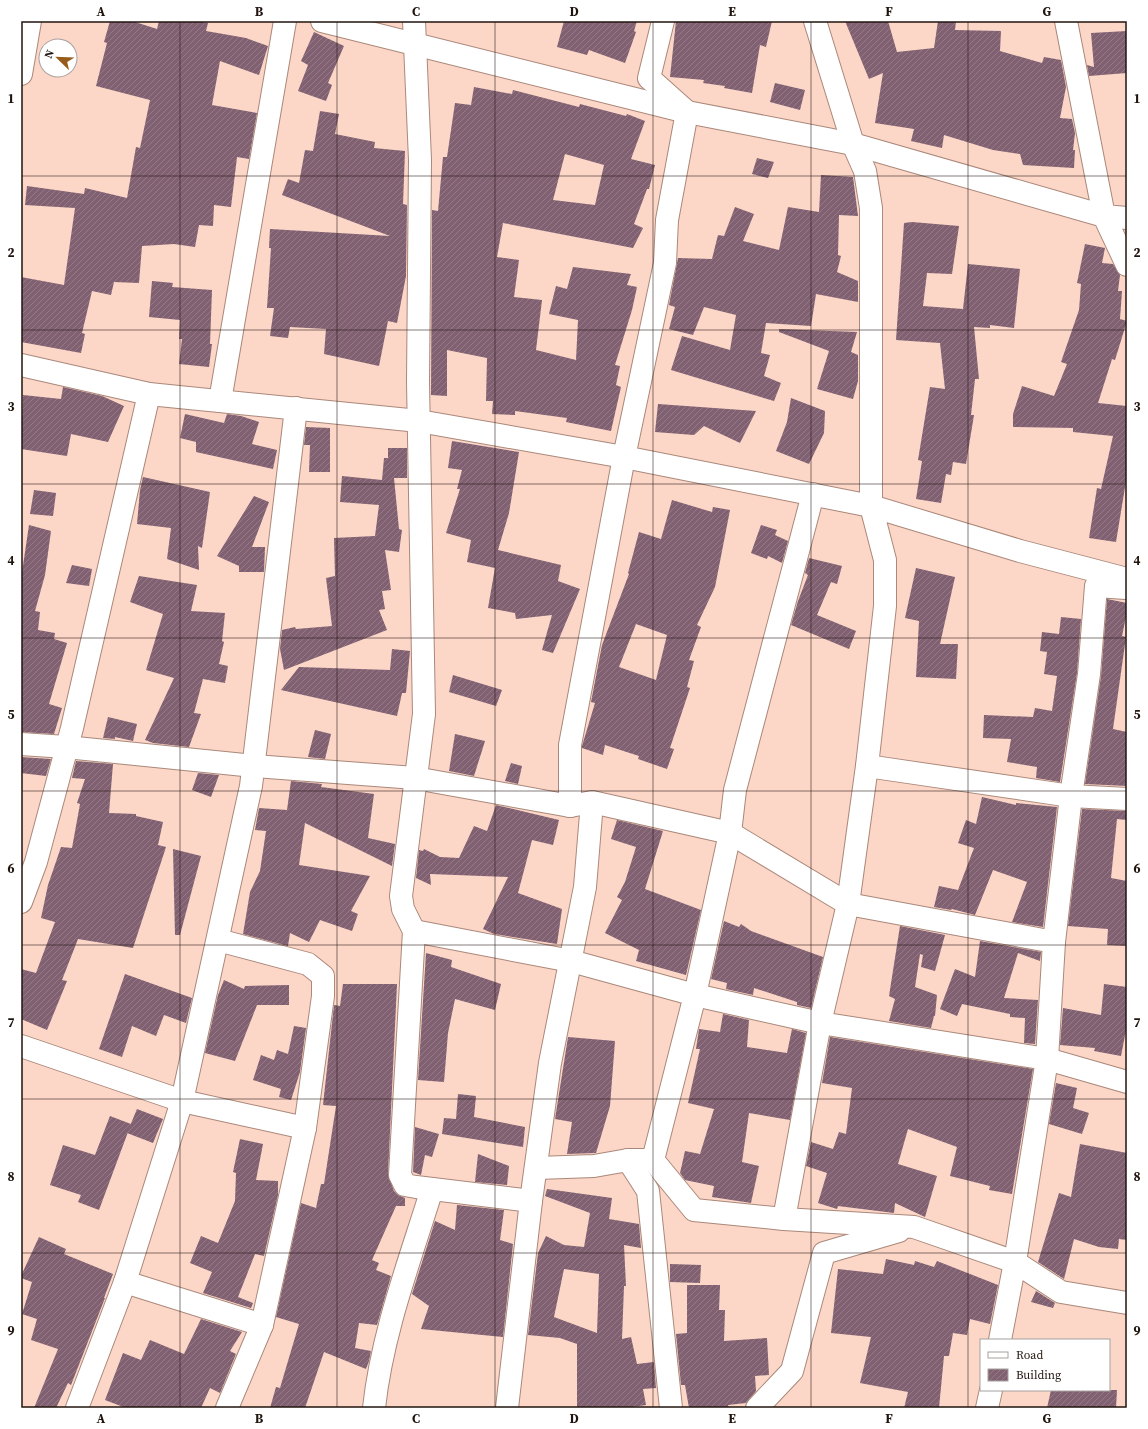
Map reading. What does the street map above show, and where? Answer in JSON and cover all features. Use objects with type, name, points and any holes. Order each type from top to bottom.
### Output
[{"type":"street","points":[[21,74],[30,21]]},
{"type":"street","points":[[220,401],[285,21]]},
{"type":"street","points":[[322,21],[687,112],[852,144],[1104,216],[1127,218]]},
{"type":"street","points":[[414,21],[420,160],[419,421],[424,714],[401,896],[403,909],[414,931],[400,1175],[405,1185],[531,1201]]},
{"type":"street","points":[[663,21],[649,78],[687,112]]},
{"type":"street","points":[[784,1219],[820,1023],[848,904],[867,766],[885,606],[885,560],[871,506],[871,208],[865,171],[852,144],[815,21]]},
{"type":"street","points":[[1066,21],[1104,216],[1127,265]]},
{"type":"street","points":[[570,806],[570,745],[624,457],[665,263],[667,220],[687,112]]},
{"type":"street","points":[[21,365],[148,394],[419,421],[624,457],[871,506],[1020,551],[1127,578]]},
{"type":"street","points":[[21,902],[36,862],[66,747],[148,394]]},
{"type":"street","points":[[77,1408],[125,1282],[182,1101],[218,940],[254,766],[296,408]]},
{"type":"street","points":[[653,1160],[695,995],[730,833],[735,790],[813,494]]},
{"type":"street","points":[[1000,1339],[1015,1262],[1047,1059],[1054,942],[1071,796],[1089,674],[1096,586],[1127,588]]},
{"type":"street","points":[[21,744],[66,747],[254,766],[415,778],[570,806],[592,802],[730,833],[848,904],[1054,942]]},
{"type":"street","points":[[867,766],[1071,796],[1127,799]]},
{"type":"street","points":[[507,1408],[531,1201],[537,1168],[550,1063],[585,887],[592,802]]},
{"type":"street","points":[[414,931],[571,961],[695,995],[820,1023],[1047,1059],[1127,1082]]},
{"type":"street","points":[[218,940],[308,964],[323,976],[323,996],[305,1128],[262,1325],[227,1408]]},
{"type":"street","points":[[21,1046],[182,1101],[305,1128]]},
{"type":"street","points":[[537,1168],[594,1166],[628,1160],[653,1160]]},
{"type":"street","points":[[628,1160],[648,1191],[672,1408]]},
{"type":"street","points":[[653,1160],[694,1210],[784,1219],[914,1227],[1015,1262],[1062,1292],[1127,1303]]},
{"type":"street","points":[[374,1408],[377,1377],[386,1338],[432,1188]]},
{"type":"street","points":[[757,1408],[792,1371],[824,1253],[914,1227]]},
{"type":"street","points":[[125,1282],[262,1325]]},
{"type":"street","points":[[987,1408],[991,1391]]},
{"type":"building","points":[[110,21],[132,21],[157,29],[159,21],[198,21],[208,23],[206,31],[246,38],[268,46],[259,75],[220,61],[212,105],[257,113],[249,159],[237,157],[231,207],[214,205],[213,226],[199,225],[195,247],[174,244],[142,246],[139,283],[114,282],[111,295],[92,291],[82,333],[85,334],[81,353],[21,342],[21,277],[64,285],[75,208],[25,205],[27,186],[84,194],[85,188],[127,198],[136,147],[140,148],[150,100],[96,86],[107,43],[104,42]]},
{"type":"building","points":[[564,21],[637,21],[634,31],[636,32],[625,63],[589,50],[587,55],[557,47]]},
{"type":"building","points":[[676,21],[772,21],[766,47],[760,45],[752,93],[724,88],[725,86],[703,83],[704,80],[670,77]]},
{"type":"building","points":[[845,21],[888,21],[897,52],[934,48],[938,21],[956,21],[955,30],[1001,31],[1000,51],[1042,63],[1044,57],[1061,60],[1066,87],[1060,118],[1072,119],[1075,133],[1073,150],[1075,150],[1074,168],[1023,165],[1020,154],[993,150],[944,135],[942,148],[911,141],[914,129],[875,123],[883,73],[869,79]]},
{"type":"building","points":[[1127,31],[1127,73],[1089,76],[1087,65],[1094,67],[1091,33]]},
{"type":"building","points":[[314,32],[344,46],[328,83],[332,85],[326,101],[298,91],[308,65],[301,61]]},
{"type":"building","points":[[775,83],[805,90],[800,110],[770,102]]},
{"type":"building","points":[[474,87],[512,94],[513,90],[579,107],[580,104],[626,116],[627,114],[645,121],[631,159],[655,165],[649,189],[647,189],[634,224],[643,228],[633,248],[503,223],[497,257],[519,260],[514,297],[542,300],[536,350],[576,360],[578,320],[549,314],[556,286],[567,289],[573,267],[631,274],[627,285],[637,287],[632,310],[615,365],[620,366],[616,385],[621,387],[611,431],[566,422],[567,418],[515,411],[515,415],[492,414],[493,401],[486,401],[487,358],[447,350],[447,396],[431,395],[432,210],[438,211],[443,157],[447,157],[455,103],[471,105]],"holes":[[[565,154],[604,165],[595,205],[553,200]]]},
{"type":"building","points":[[320,111],[339,114],[335,134],[375,142],[374,148],[405,151],[403,204],[407,205],[406,276],[397,323],[388,321],[379,366],[324,354],[326,329],[290,327],[288,338],[270,336],[274,308],[267,308],[271,248],[269,248],[270,229],[390,236],[282,195],[288,179],[299,183],[305,150],[313,151]]},
{"type":"building","points":[[757,158],[774,162],[768,178],[752,174]]},
{"type":"building","points":[[821,175],[853,177],[858,216],[839,215],[838,255],[841,256],[837,272],[858,281],[858,302],[816,294],[811,326],[766,323],[761,353],[770,355],[764,376],[781,383],[774,401],[671,370],[682,336],[730,350],[736,315],[704,307],[693,335],[669,329],[675,307],[669,305],[678,258],[712,259],[718,235],[724,236],[735,207],[754,214],[743,241],[779,250],[788,207],[819,212]]},
{"type":"building","points":[[912,222],[959,226],[952,274],[927,273],[923,306],[963,309],[968,264],[1020,269],[1014,328],[990,325],[990,328],[974,327],[979,379],[975,379],[971,415],[974,415],[966,464],[953,462],[951,475],[946,474],[941,503],[916,499],[922,461],[918,460],[930,387],[945,389],[940,343],[896,340],[904,223]]},
{"type":"building","points":[[1085,244],[1105,248],[1102,263],[1113,264],[1120,275],[1118,291],[1122,291],[1120,319],[1127,321],[1115,360],[1112,359],[1098,403],[1127,406],[1127,475],[1116,542],[1089,538],[1097,488],[1101,489],[1113,436],[1073,432],[1073,428],[1013,427],[1013,414],[1022,386],[1054,396],[1067,364],[1061,362],[1079,310],[1081,284],[1077,283]]},
{"type":"building","points":[[152,281],[173,283],[172,287],[212,290],[210,344],[212,344],[209,367],[179,364],[182,339],[179,339],[180,320],[149,317]]},
{"type":"building","points":[[779,329],[857,332],[851,352],[858,355],[858,381],[853,399],[817,389],[829,351],[779,332]]},
{"type":"building","points":[[63,387],[102,396],[124,406],[108,442],[71,434],[67,456],[21,449],[23,395],[61,399]]},
{"type":"building","points":[[791,398],[825,411],[824,433],[809,464],[776,451],[787,422]]},
{"type":"building","points":[[658,404],[756,411],[740,443],[704,426],[694,435],[655,432]]},
{"type":"building","points":[[185,414],[224,423],[227,414],[241,416],[259,422],[252,444],[277,450],[273,469],[196,452],[196,442],[180,438]]},
{"type":"building","points":[[306,427],[330,428],[330,472],[309,472],[310,445],[304,445]]},
{"type":"building","points":[[452,441],[519,452],[509,513],[498,550],[561,565],[558,581],[580,589],[553,653],[542,650],[552,615],[516,619],[515,613],[488,608],[495,568],[467,562],[471,540],[446,533],[460,489],[457,489],[462,470],[448,468]]},
{"type":"building","points":[[388,448],[407,448],[407,478],[394,478],[399,529],[402,530],[399,552],[385,550],[391,590],[382,591],[385,609],[379,610],[387,630],[284,670],[280,649],[282,630],[295,627],[296,629],[332,626],[326,578],[335,576],[334,538],[375,536],[379,505],[340,502],[342,476],[382,480],[384,458],[388,458]]},
{"type":"building","points":[[143,477],[210,492],[202,548],[198,546],[199,570],[167,559],[171,528],[137,524],[140,490]]},
{"type":"building","points":[[34,490],[56,493],[53,516],[30,514]]},
{"type":"building","points":[[254,496],[269,502],[252,547],[265,547],[264,572],[239,572],[239,566],[217,556]]},
{"type":"building","points":[[672,500],[712,512],[713,507],[730,510],[715,587],[697,625],[701,627],[689,660],[694,661],[687,687],[690,688],[670,748],[674,749],[667,769],[638,759],[639,756],[605,745],[603,755],[582,748],[595,703],[591,702],[602,645],[629,574],[628,573],[639,532],[661,539]],"holes":[[[636,624],[667,635],[656,680],[619,667]]]},
{"type":"building","points":[[29,525],[51,531],[45,575],[35,611],[40,612],[38,630],[55,633],[54,639],[67,643],[49,704],[62,708],[54,734],[21,732],[21,579]]},
{"type":"building","points":[[761,525],[777,530],[775,535],[788,541],[782,563],[768,556],[767,559],[751,553]]},
{"type":"building","points":[[809,558],[842,566],[837,584],[831,582],[817,615],[856,631],[849,649],[791,625],[808,575],[805,573]]},
{"type":"building","points":[[72,565],[92,569],[89,586],[66,583]]},
{"type":"building","points":[[916,568],[955,577],[940,644],[958,644],[956,679],[916,677],[919,621],[905,618]]},
{"type":"building","points":[[139,576],[197,585],[191,611],[225,613],[222,641],[224,642],[219,664],[228,666],[225,683],[203,679],[194,713],[201,714],[189,747],[153,743],[145,740],[174,678],[146,670],[163,614],[130,602]]},
{"type":"building","points":[[1107,599],[1127,603],[1127,612],[1122,636],[1126,637],[1113,729],[1127,732],[1127,786],[1085,784],[1101,676]]},
{"type":"building","points":[[1061,617],[1081,619],[1077,673],[1060,782],[1036,778],[1037,767],[1007,762],[1011,739],[983,738],[984,715],[1033,717],[1035,708],[1052,711],[1057,676],[1044,674],[1047,652],[1040,651],[1042,632],[1059,634]]},
{"type":"building","points":[[392,649],[410,651],[406,693],[402,693],[397,716],[281,690],[299,667],[390,670]]},
{"type":"building","points":[[453,675],[502,690],[496,706],[449,692]]},
{"type":"building","points":[[108,717],[137,724],[133,741],[115,737],[115,739],[103,738]]},
{"type":"building","points":[[315,730],[331,734],[325,759],[308,757]]},
{"type":"building","points":[[455,734],[485,741],[474,776],[449,771]]},
{"type":"building","points":[[21,757],[51,759],[46,776],[21,773]]},
{"type":"building","points":[[76,761],[113,764],[109,813],[136,814],[136,816],[163,822],[158,845],[166,847],[133,948],[78,939],[62,980],[67,981],[47,1030],[21,1019],[21,969],[36,973],[55,922],[41,918],[48,885],[61,847],[72,848],[80,804],[77,803],[85,779],[72,778]]},
{"type":"building","points":[[511,763],[522,766],[518,784],[505,781]]},
{"type":"building","points":[[198,773],[219,775],[211,797],[192,790]]},
{"type":"building","points":[[291,781],[322,784],[321,787],[374,794],[368,838],[395,844],[392,866],[305,823],[299,865],[370,876],[351,911],[358,914],[352,931],[320,920],[309,942],[290,933],[288,946],[243,934],[250,892],[260,871],[266,831],[255,830],[259,808],[287,810]]},
{"type":"building","points":[[982,797],[1016,805],[1016,803],[1057,807],[1043,927],[1012,922],[1027,882],[993,870],[975,915],[952,909],[934,907],[939,886],[958,890],[974,848],[958,843],[966,820],[976,824]]},
{"type":"building","points":[[496,805],[559,820],[553,845],[532,840],[518,893],[562,909],[557,944],[494,934],[483,929],[508,877],[430,874],[431,885],[416,878],[419,850],[423,851],[424,849],[440,857],[459,858],[474,826],[487,831]]},
{"type":"building","points":[[1082,809],[1127,811],[1127,820],[1117,819],[1111,878],[1127,881],[1127,946],[1107,945],[1108,929],[1068,926]]},
{"type":"building","points":[[617,820],[663,831],[645,889],[701,910],[686,975],[636,961],[639,950],[605,933],[622,900],[617,897],[625,882],[636,847],[611,839]]},
{"type":"building","points":[[173,849],[201,856],[180,935],[175,935]]},
{"type":"building","points":[[724,921],[739,927],[741,924],[751,931],[823,957],[811,1008],[797,1005],[797,1002],[754,988],[753,995],[726,989],[727,983],[711,979]]},
{"type":"building","points":[[900,926],[945,935],[935,971],[921,967],[923,955],[920,954],[915,987],[937,995],[935,1016],[931,1028],[889,1021],[895,999],[889,996]]},
{"type":"building","points":[[980,941],[1041,952],[1040,961],[1018,953],[1004,998],[1038,1000],[1035,1044],[1024,1043],[1025,1018],[1010,1017],[1010,1014],[962,1004],[957,1016],[940,1009],[955,969],[975,977]]},
{"type":"building","points":[[426,953],[452,960],[451,967],[501,984],[495,1010],[455,999],[448,1033],[444,1082],[418,1080]]},
{"type":"building","points":[[398,963],[388,1174],[394,1191],[398,1195],[405,1198],[405,1206],[396,1206],[372,1260],[379,1263],[376,1270],[391,1276],[377,1325],[359,1323],[355,1348],[371,1351],[369,1361],[366,1369],[324,1352],[305,1408],[270,1408],[276,1387],[280,1388],[299,1324],[276,1317],[301,1203],[316,1208],[321,1184],[324,1184],[336,1106],[323,1105],[334,1005],[340,1006],[343,984],[397,984]]},
{"type":"building","points":[[125,974],[192,998],[186,1023],[164,1015],[156,1036],[132,1026],[122,1057],[99,1049]]},
{"type":"building","points":[[224,980],[244,989],[245,986],[289,985],[289,1005],[257,1005],[235,1061],[205,1053],[218,995]]},
{"type":"building","points":[[1104,984],[1127,987],[1127,1025],[1121,1056],[1094,1051],[1095,1048],[1060,1045],[1063,1008],[1101,1015]]},
{"type":"building","points":[[723,1014],[749,1020],[747,1047],[787,1053],[792,1029],[806,1033],[790,1120],[749,1113],[742,1162],[759,1166],[751,1203],[712,1197],[714,1186],[685,1180],[680,1173],[685,1151],[700,1154],[714,1109],[688,1103],[700,1049],[696,1049],[699,1029],[720,1032]]},
{"type":"building","points":[[294,1026],[306,1028],[300,1072],[291,1100],[279,1097],[281,1089],[253,1080],[261,1055],[274,1060],[277,1050],[288,1054]]},
{"type":"building","points":[[568,1037],[615,1041],[610,1106],[596,1153],[567,1154],[572,1122],[555,1119]]},
{"type":"building","points":[[830,1037],[1033,1069],[1012,1194],[989,1190],[990,1186],[950,1176],[957,1147],[908,1129],[898,1164],[937,1176],[925,1217],[895,1203],[894,1213],[838,1206],[837,1209],[818,1203],[827,1173],[806,1166],[811,1142],[833,1149],[839,1132],[846,1134],[852,1088],[822,1083]]},
{"type":"building","points":[[1056,1083],[1077,1088],[1073,1108],[1089,1113],[1082,1134],[1049,1124]]},
{"type":"building","points":[[458,1094],[476,1096],[474,1117],[525,1127],[523,1147],[442,1134],[444,1118],[456,1119]]},
{"type":"building","points":[[137,1109],[163,1119],[153,1143],[127,1133]]},
{"type":"building","points":[[110,1116],[131,1124],[99,1210],[78,1202],[81,1195],[50,1185],[63,1145],[95,1155]]},
{"type":"building","points":[[415,1127],[439,1134],[432,1157],[425,1155],[421,1175],[413,1172]]},
{"type":"building","points":[[240,1139],[263,1144],[256,1180],[278,1181],[278,1195],[264,1256],[255,1254],[238,1297],[253,1303],[251,1308],[203,1293],[212,1272],[190,1263],[201,1236],[218,1243],[235,1201],[236,1173],[233,1172]]},
{"type":"building","points":[[1080,1144],[1127,1153],[1127,1240],[1119,1239],[1118,1249],[1099,1247],[1074,1239],[1064,1279],[1038,1262],[1059,1193],[1071,1197]]},
{"type":"building","points":[[478,1154],[509,1166],[507,1185],[475,1182]]},
{"type":"building","points":[[547,1189],[612,1198],[609,1219],[639,1224],[641,1248],[624,1245],[626,1286],[624,1286],[622,1339],[631,1337],[637,1364],[654,1362],[656,1388],[643,1389],[646,1405],[626,1408],[577,1408],[577,1344],[560,1338],[528,1335],[538,1253],[546,1236],[564,1245],[584,1247],[590,1213],[545,1196]],"holes":[[[564,1269],[599,1274],[597,1333],[554,1317]]]},
{"type":"building","points":[[457,1205],[504,1210],[500,1240],[513,1244],[503,1337],[421,1329],[429,1306],[412,1294],[435,1221],[455,1230]]},
{"type":"building","points":[[39,1237],[66,1249],[64,1254],[113,1274],[71,1385],[68,1383],[56,1408],[34,1408],[58,1349],[31,1340],[37,1319],[22,1314],[32,1282],[21,1278],[21,1276]]},
{"type":"building","points":[[886,1259],[914,1265],[915,1261],[934,1267],[937,1261],[998,1285],[990,1324],[970,1319],[967,1335],[953,1333],[949,1356],[944,1356],[939,1408],[904,1408],[908,1392],[860,1383],[871,1337],[831,1333],[838,1269],[883,1274]]},
{"type":"building","points":[[670,1264],[701,1265],[700,1283],[670,1282]]},
{"type":"building","points":[[687,1285],[720,1285],[719,1310],[725,1310],[724,1341],[767,1338],[769,1375],[755,1376],[756,1391],[746,1403],[728,1405],[729,1408],[689,1408],[685,1385],[681,1385],[676,1334],[687,1333]]},
{"type":"building","points":[[1036,1291],[1055,1303],[1053,1308],[1031,1302]]},
{"type":"building","points":[[201,1319],[242,1332],[230,1351],[236,1354],[220,1393],[210,1388],[201,1408],[126,1408],[105,1400],[123,1353],[141,1360],[150,1340],[184,1354]]},
{"type":"building","points":[[1117,1390],[1116,1408],[1047,1408],[1051,1391]]}]
